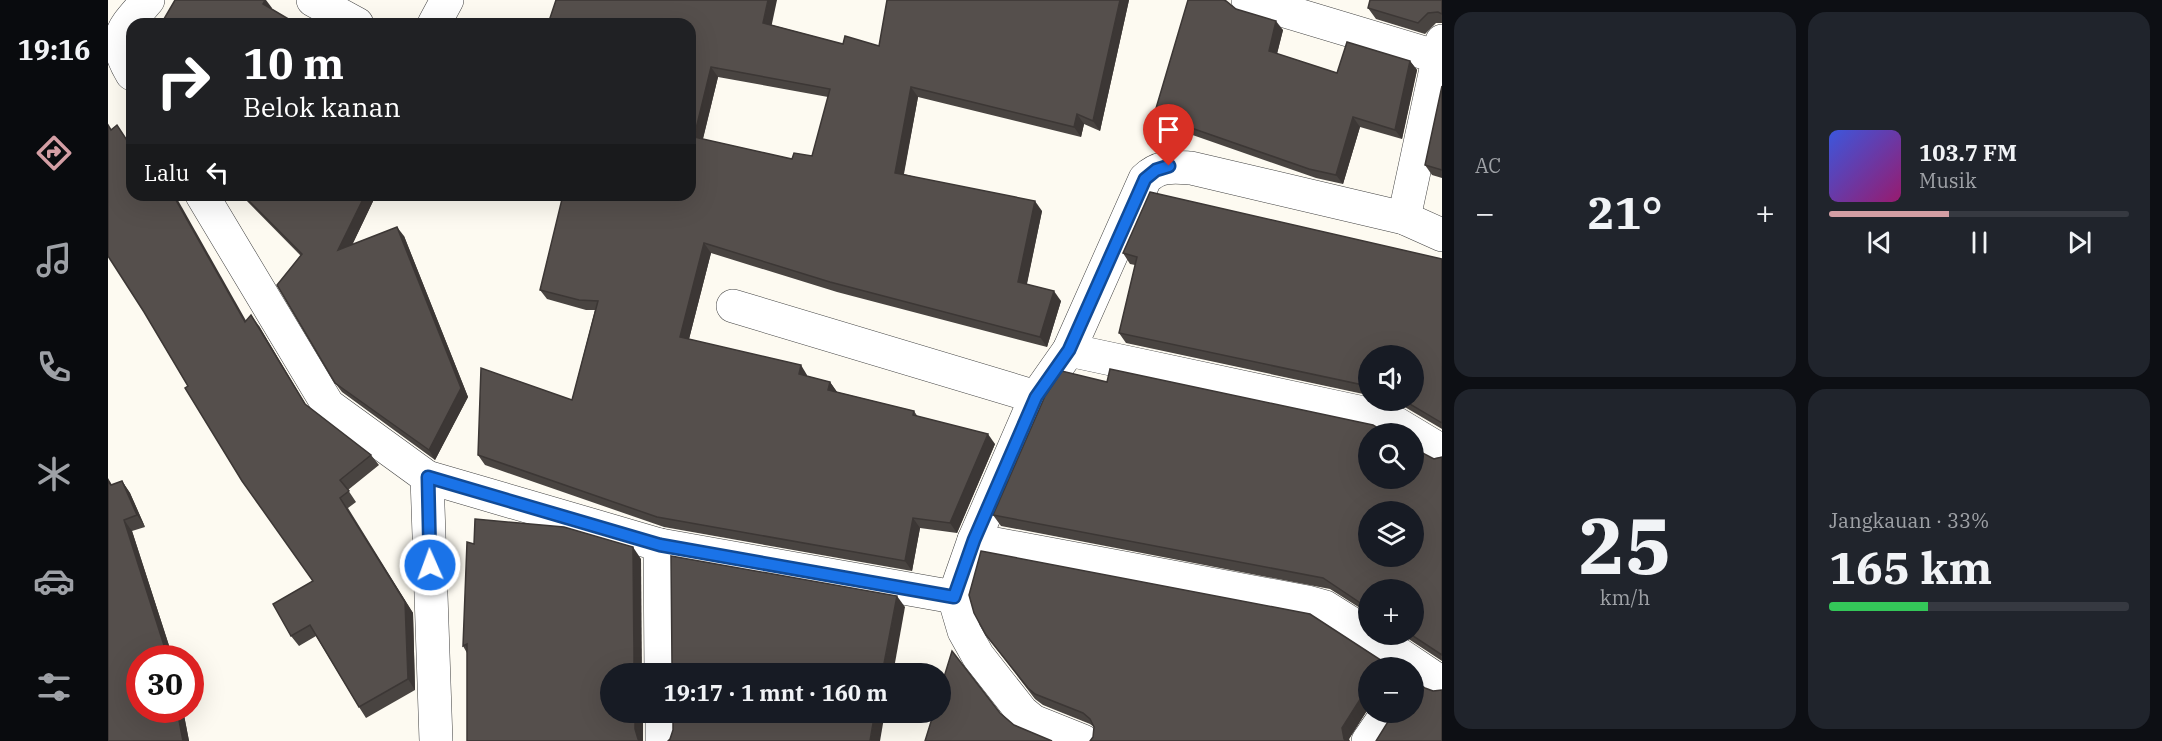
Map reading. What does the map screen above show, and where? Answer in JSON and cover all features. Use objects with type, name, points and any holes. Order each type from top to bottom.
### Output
[{"type":"street","points":[[132,18],[148,0]]},
{"type":"street","points":[[313,0],[346,18]]},
{"type":"street","points":[[437,18],[447,0]]},
{"type":"street","points":[[1248,0],[1440,49],[1404,218]]},
{"type":"street","points":[[126,26],[120,40],[126,64]]},
{"type":"street","points":[[1083,741],[1033,722],[1022,712],[978,656],[964,631],[954,597],[974,540],[1036,397],[1069,350],[1145,179],[1156,170],[1169,166],[1191,168],[1404,218],[1442,235]]},
{"type":"street","points":[[206,201],[328,405],[428,477],[660,545],[954,597]]},
{"type":"street","points":[[733,306],[1036,397]]},
{"type":"street","points":[[1069,350],[1387,418],[1442,451]]},
{"type":"street","points":[[428,477],[436,741]]},
{"type":"street","points":[[974,540],[1307,602],[1325,607],[1358,628]]},
{"type":"street","points":[[660,545],[661,663]]},
{"type":"street","points":[[1383,645],[1399,657]]},
{"type":"street","points":[[662,723],[662,741]]},
{"type":"street","points":[[1368,741],[1380,723]]},
{"type":"building","points":[[175,0],[265,0],[263,4],[287,18],[164,18]]},
{"type":"building","points":[[556,0],[768,0],[763,23],[843,44],[845,36],[879,46],[887,0],[1120,0],[1093,121],[1077,114],[1074,127],[911,87],[895,173],[1035,201],[1018,282],[1054,291],[1040,337],[830,282],[704,243],[680,337],[801,365],[799,374],[830,382],[828,390],[914,411],[913,415],[988,434],[950,523],[913,518],[905,561],[657,517],[478,455],[481,368],[572,400],[598,301],[579,300],[540,290],[562,201],[696,201],[696,137],[792,159],[794,153],[812,156],[830,89],[711,67],[696,129],[696,18],[550,18]]},
{"type":"building","points":[[1188,0],[1224,0],[1236,9],[1276,21],[1269,51],[1337,73],[1347,42],[1410,61],[1395,130],[1353,117],[1336,175],[1309,169],[1154,115]]},
{"type":"building","points":[[1370,0],[1442,0],[1442,14],[1428,13],[1418,23],[1368,8]]},
{"type":"building","points":[[1442,86],[1442,170],[1425,165]]},
{"type":"building","points":[[108,125],[111,130],[117,125],[126,139],[126,201],[176,201],[245,322],[251,315],[305,404],[371,455],[340,480],[349,491],[340,498],[405,602],[408,679],[359,707],[310,625],[291,636],[273,604],[313,581],[242,481],[185,388],[188,386],[144,312],[108,256]]},
{"type":"building","points":[[1150,192],[1442,259],[1442,423],[1422,411],[1424,411],[1424,345],[1358,345],[1358,384],[1119,333],[1137,257],[1123,253]]},
{"type":"building","points":[[249,201],[362,201],[338,250],[397,227],[461,388],[429,450],[335,383],[277,285],[302,254]]},
{"type":"building","points":[[1110,369],[1364,423],[1358,423],[1358,489],[1424,489],[1424,454],[1434,459],[1442,457],[1442,655],[1424,643],[1424,579],[1358,579],[1358,601],[1323,578],[993,515],[1045,396],[1062,371],[1107,382]]},
{"type":"building","points":[[108,481],[111,485],[122,481],[137,515],[124,520],[164,645],[126,645],[126,723],[180,723],[183,741],[108,741]]},
{"type":"building","points":[[475,519],[564,527],[633,547],[634,663],[600,663],[600,723],[635,723],[640,741],[467,741],[467,644],[463,646],[467,542],[474,544]]},
{"type":"building","points":[[981,551],[1310,614],[1376,657],[1358,657],[1358,703],[1342,728],[1346,741],[1090,741],[1094,727],[1090,719],[1083,713],[1035,694],[1028,688],[986,635],[974,613],[969,595]]},
{"type":"building","points":[[671,556],[897,596],[884,663],[672,663]]},
{"type":"building","points":[[952,651],[1000,713],[1014,725],[1052,741],[925,741],[931,723],[951,723],[951,663],[948,663]]},
{"type":"building","points":[[1424,687],[1433,691],[1442,690],[1442,741],[1376,741],[1387,723],[1424,723]]},
{"type":"building","points":[[673,723],[873,723],[870,741],[668,741],[673,730]]},
{"type":"route","points":[[430,565],[428,477],[660,545],[954,597],[974,540],[1036,397],[1069,350],[1145,179],[1156,170],[1169,166]]}]
